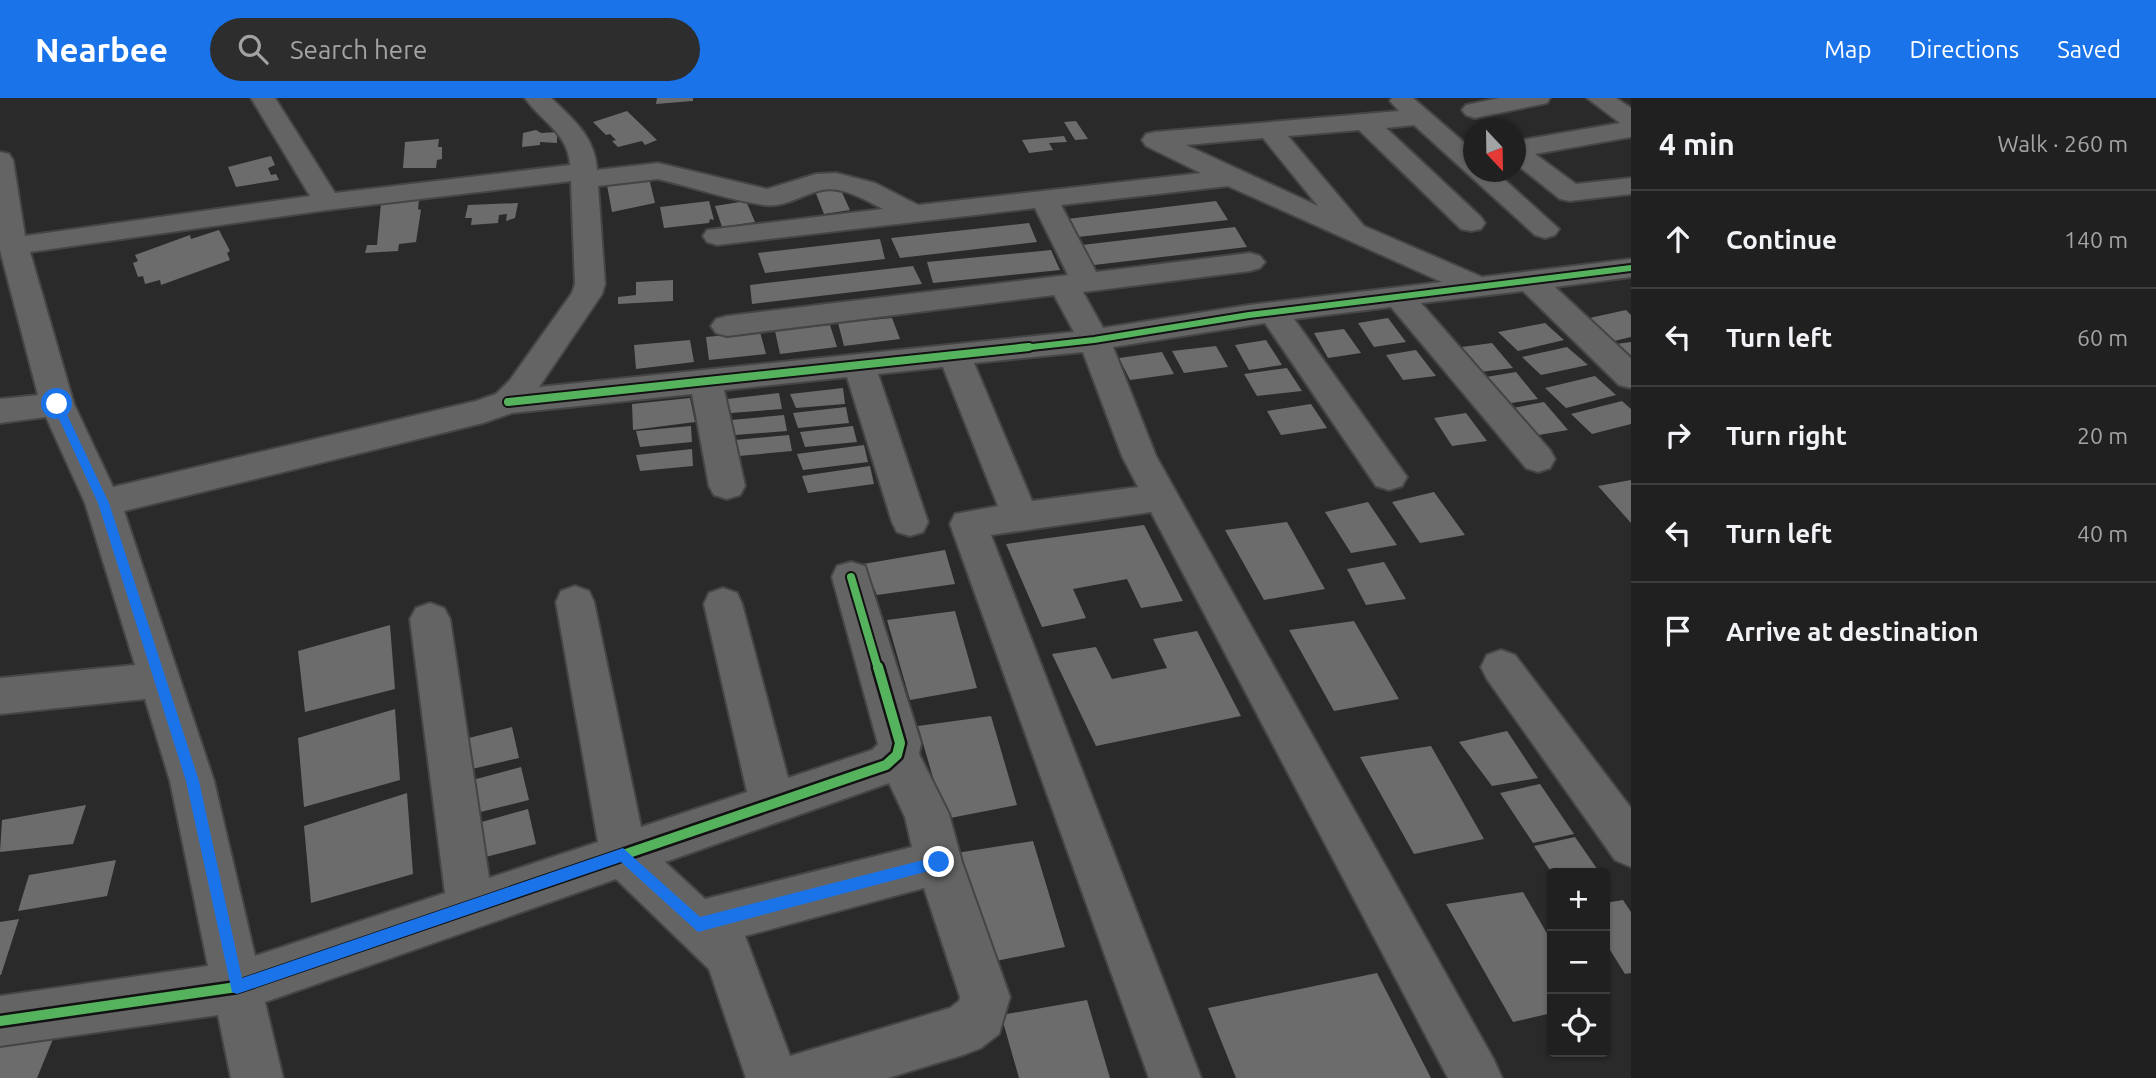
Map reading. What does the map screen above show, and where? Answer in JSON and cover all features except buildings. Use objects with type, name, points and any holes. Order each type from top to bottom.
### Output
[{"type":"street","points":[[263,98],[327,202]]},
{"type":"street","points":[[508,402],[522,388],[587,294],[590,284],[585,176],[580,143],[537,98]]},
{"type":"street","points":[[1399,98],[1463,155]]},
{"type":"street","points":[[1475,110],[1538,98]]},
{"type":"street","points":[[1599,98],[1631,119]]},
{"type":"street","points":[[1421,117],[1155,140],[1231,178],[1479,287]]},
{"type":"street","points":[[1366,122],[1471,223]]},
{"type":"street","points":[[1526,148],[1631,129]]},
{"type":"street","points":[[1270,131],[1356,233]]},
{"type":"street","points":[[1526,158],[1570,193],[1631,186]]},
{"type":"street","points":[[1,171],[8,229],[57,404],[103,503],[192,781],[257,1078]]},
{"type":"street","points":[[8,229],[658,171],[767,197],[780,196],[816,182],[836,181],[865,189],[915,214]]},
{"type":"street","points":[[717,236],[1231,178]]},
{"type":"street","points":[[1492,182],[1545,229]]},
{"type":"street","points":[[1044,199],[1139,456],[1476,1078]]},
{"type":"street","points":[[727,326],[1250,262]]},
{"type":"street","points":[[103,503],[483,411],[508,402],[1094,340],[1273,312],[1631,268]]},
{"type":"street","points":[[1530,280],[1631,377]]},
{"type":"street","points":[[1399,297],[1538,459]]},
{"type":"street","points":[[1273,312],[1389,477]]},
{"type":"street","points":[[954,355],[1021,517]]},
{"type":"street","points":[[859,365],[910,522]]},
{"type":"street","points":[[706,382],[727,486]]},
{"type":"street","points":[[0,411],[57,404]]},
{"type":"street","points":[[1161,497],[968,524],[1175,1078]]},
{"type":"street","points":[[0,1021],[237,987],[886,765],[897,755],[900,743],[850,577]]},
{"type":"street","points":[[575,602],[623,854],[728,954],[772,1078]]},
{"type":"street","points":[[723,604],[772,803]]},
{"type":"street","points":[[430,619],[470,907]]},
{"type":"street","points":[[1500,667],[1631,845]]},
{"type":"street","points":[[0,696],[160,680]]},
{"type":"street","points":[[801,1078],[963,1030],[981,1016],[985,997],[939,862],[927,814],[897,755]]},
{"type":"street","points":[[698,925],[939,862]]},
{"type":"cycle path","points":[[508,402],[1094,340],[1249,315],[1631,268]]},
{"type":"cycle path","points":[[0,1021],[237,987],[886,765],[897,755],[900,743],[851,577]]},
{"type":"route","points":[[57,404],[103,503],[192,781],[237,987],[623,854],[698,925],[939,862]]}]
